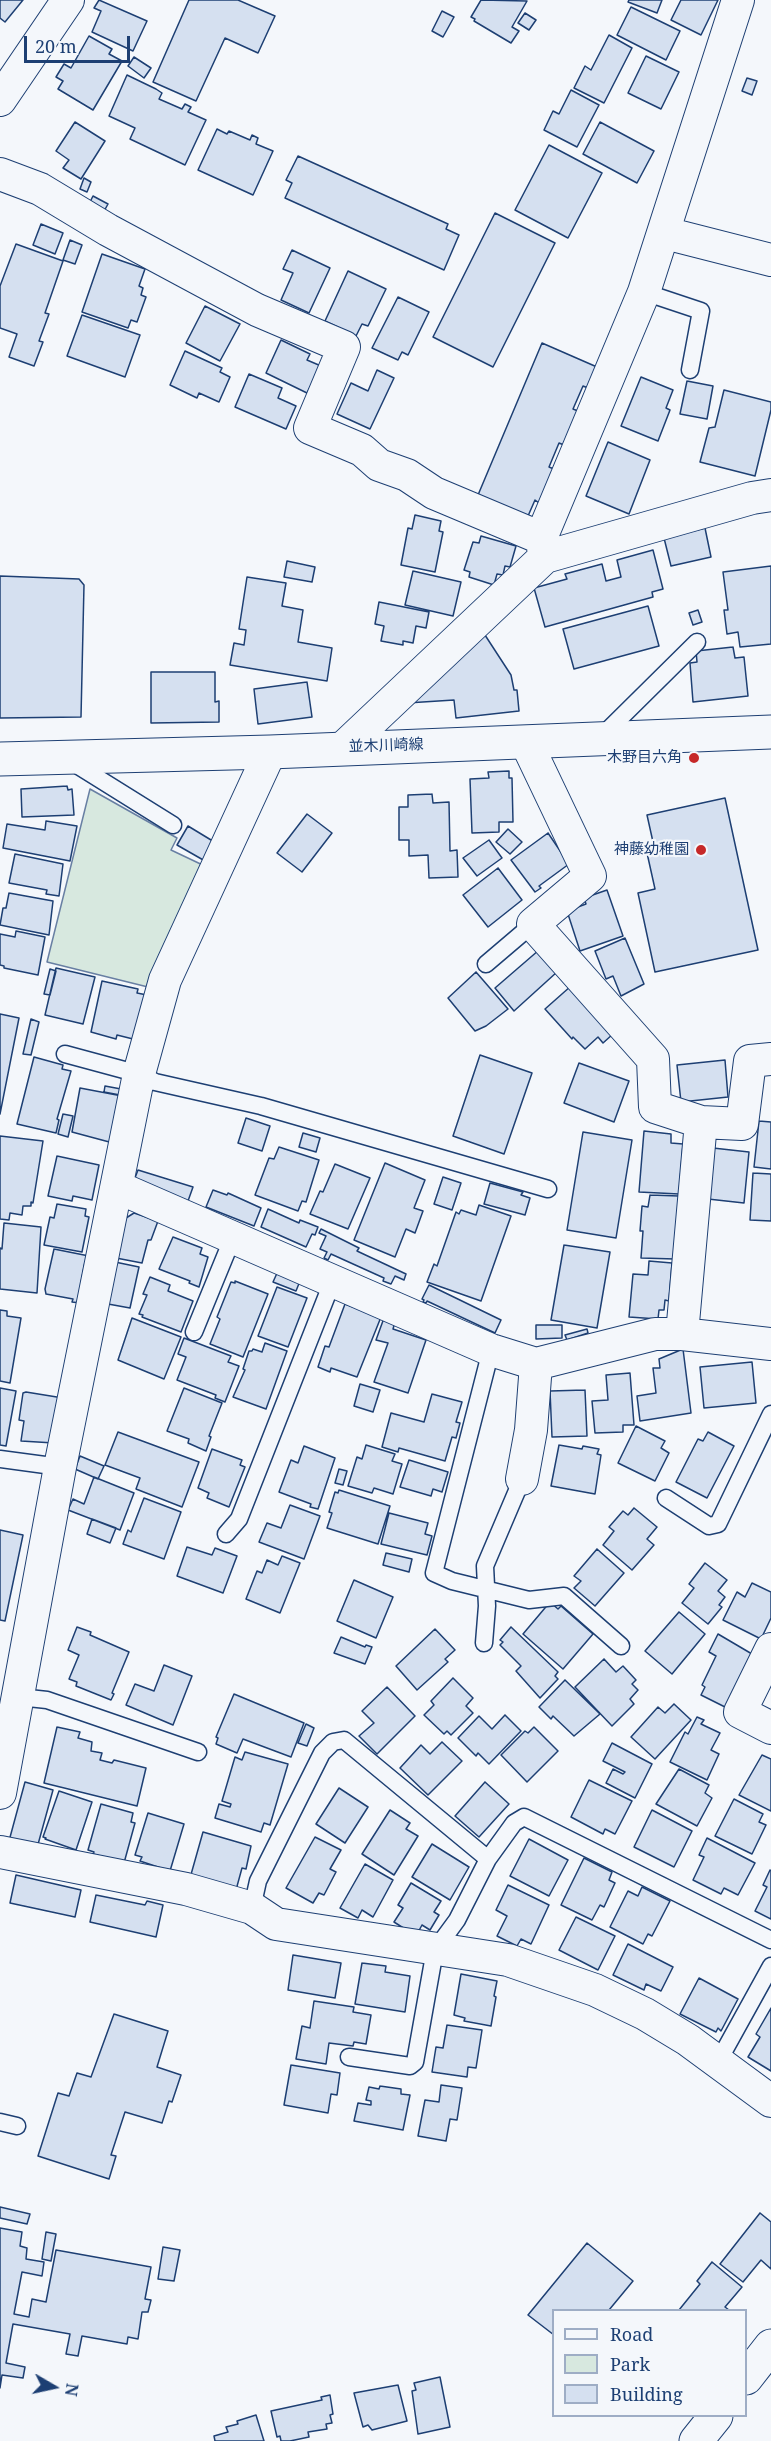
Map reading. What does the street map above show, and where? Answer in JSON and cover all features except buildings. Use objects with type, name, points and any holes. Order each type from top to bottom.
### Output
[{"type":"main road","name":"並木川崎線","points":[[0,759],[270,752],[344,747],[771,732]]},
{"type":"main road","points":[[747,2377],[771,2346]]},
{"type":"main road","points":[[696,2441],[714,2417]]},
{"type":"street","points":[[0,100],[68,0]]},
{"type":"street","points":[[344,747],[543,548],[665,233],[738,0]]},
{"type":"street","points":[[0,174],[40,189],[108,230],[257,310],[344,347],[310,428],[362,450],[379,465],[406,475],[434,493],[543,548],[771,495]]},
{"type":"street","points":[[665,233],[771,260]]},
{"type":"street","points":[[526,742],[591,876],[533,924],[653,1059],[655,1107],[701,1122],[742,1124],[750,1061],[771,1059]]},
{"type":"street","points":[[0,1793],[60,1467],[139,1074],[165,980],[270,752]]},
{"type":"street","points":[[682,1334],[701,1122]]},
{"type":"street","points":[[117,1187],[491,1350],[536,1364],[654,1334],[682,1334],[771,1344]]},
{"type":"street","points":[[522,1479],[531,1430],[536,1364]]},
{"type":"street","points":[[771,1649],[740,1712],[771,1728]]},
{"type":"street","points":[[0,1852],[186,1889],[252,1908],[276,1924],[508,1960],[595,1990],[645,2014],[688,2040],[771,2101]]},
{"type":"lane","points":[[644,292],[701,311],[690,370]]},
{"type":"lane","points":[[598,739],[697,642]]},
{"type":"lane","points":[[64,757],[173,825]]},
{"type":"lane","points":[[486,964],[533,924]]},
{"type":"lane","points":[[65,1054],[139,1074],[155,1082],[261,1106],[548,1189]]},
{"type":"lane","points":[[194,1332],[233,1237]]},
{"type":"lane","points":[[226,1534],[239,1519],[333,1280]]},
{"type":"lane","points":[[491,1350],[434,1573],[452,1581],[529,1600],[564,1596],[621,1646]]},
{"type":"lane","points":[[666,1498],[709,1526],[718,1524],[771,1414]]},
{"type":"lane","points":[[0,1459],[60,1467]]},
{"type":"lane","points":[[484,1643],[487,1590],[485,1566],[522,1479]]},
{"type":"lane","points":[[18,1697],[47,1700],[198,1752]]},
{"type":"lane","points":[[252,1908],[258,1881],[322,1753],[333,1742],[344,1740],[488,1859]]},
{"type":"lane","points":[[349,2057],[410,2066],[414,2062],[435,1950],[457,1920],[488,1859],[514,1823],[524,1817],[771,1940]]},
{"type":"lane","points":[[718,2062],[771,1966]]},
{"type":"lane","points":[[0,2122],[17,2126]]},
{"type":"green space","points":[[90,789],[177,838],[171,850],[209,868],[152,988],[47,962]]},
{"type":"place","name":"木野目六角","points":[[694,758]]},
{"type":"place","name":"神藤幼稚園","points":[[701,850]]}]
